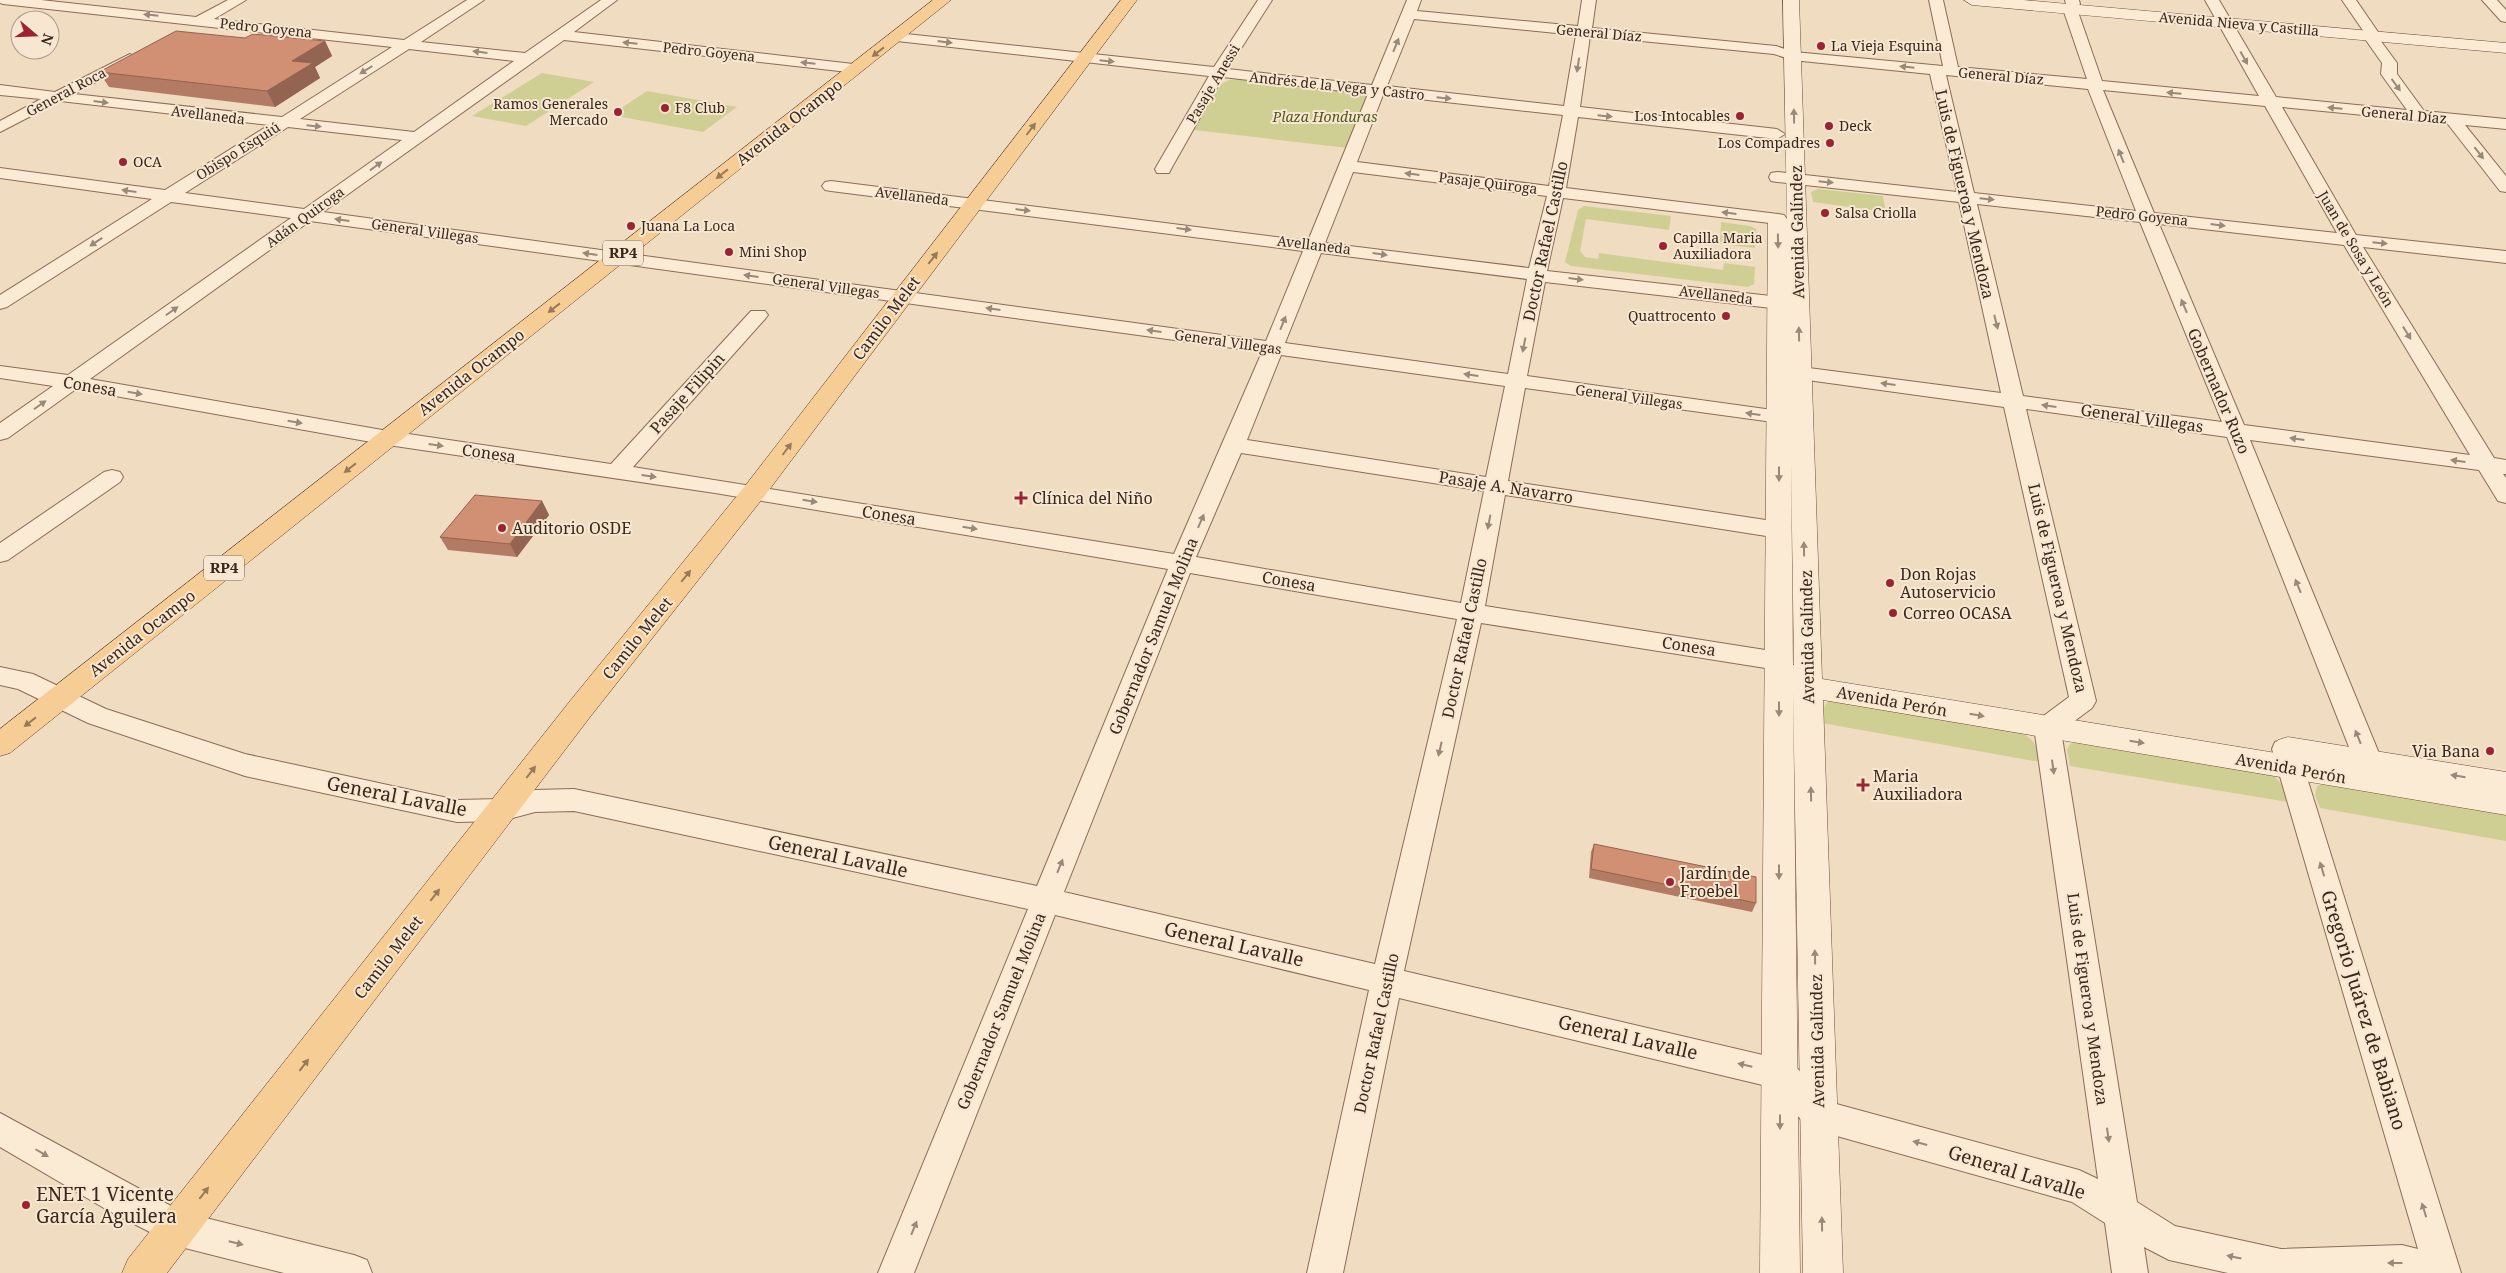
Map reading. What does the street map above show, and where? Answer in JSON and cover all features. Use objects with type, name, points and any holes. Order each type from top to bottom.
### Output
[{"type":"main road","name":"Avenida Ocampo","points":[[0,746],[944,0]]},
{"type":"main road","name":"Camilo Melet","points":[[142,1273],[501,810],[754,492],[1083,59],[1130,0]]},
{"type":"main road","name":"Avenida Galíndez","points":[[1776,0],[1784,53],[1779,177],[1788,304]]},
{"type":"main road","name":"Avenida Galíndez","points":[[1791,0],[1784,53],[1779,177],[1788,304],[1798,672],[1819,1115],[1823,1273]]},
{"type":"main road","name":"Avenida Nieva y Castilla","points":[[1972,0],[2072,4]]},
{"type":"main road","name":"Avenida Nieva y Castilla","points":[[2027,0],[2506,48]]},
{"type":"main road","name":"Avenida Nieva y Castilla","points":[[2370,34],[2506,44]]},
{"type":"main road","name":"Avenida Galíndez","points":[[1780,1273],[1780,1074],[1798,672],[1779,530],[1790,419]]},
{"type":"main road","name":"Avenida Perón","points":[[1798,672],[2058,719],[2372,771],[2506,784]]},
{"type":"main road","name":"Avenida Perón","points":[[2372,771],[2506,803]]},
{"type":"street","name":"Pedro Goyena","points":[[3,0],[200,20],[528,58]]},
{"type":"street","points":[[175,34],[238,0]]},
{"type":"street","name":"Obispo Esquiú","points":[[0,303],[477,0]]},
{"type":"street","name":"Adán Quiroga","points":[[0,433],[610,0]]},
{"type":"street","points":[[1248,0],[1264,1]]},
{"type":"street","name":"Gobernador Samuel Molina","points":[[896,1273],[1182,562],[1234,445],[1414,0]]},
{"type":"street","name":"Doctor Rafael Castillo","points":[[1325,1273],[1387,980],[1471,613],[1537,275],[1556,192],[1589,0]]},
{"type":"street","name":"Luis de Figueroa y Mendoza","points":[[1936,0],[1944,71],[1964,197],[2015,401],[2083,700],[2058,719],[2119,1210],[2130,1273]]},
{"type":"street","name":"Juan de Sosa y León","points":[[2212,0],[2350,240],[2497,466],[2506,496]]},
{"type":"street","points":[[2349,0],[2390,63],[2389,74],[2419,116]]},
{"type":"street","points":[[2489,0],[2506,18]]},
{"type":"street","name":"Pasaje Anessi","points":[[1163,169],[1218,73],[1264,1]]},
{"type":"street","name":"Gobernador Ruzo","points":[[2072,4],[2094,77],[2096,94],[2236,431],[2372,771]]},
{"type":"street","name":"General Díaz","points":[[1408,14],[1944,71],[2506,124]]},
{"type":"street","name":"Pedro Goyena","points":[[560,35],[857,68]]},
{"type":"street","name":"Andrés de la Vega y Castro","points":[[897,37],[1571,112],[1779,177]]},
{"type":"street","name":"General Roca","points":[[0,128],[141,52]]},
{"type":"street","name":"Avellaneda","points":[[0,90],[416,137]]},
{"type":"street","points":[[2452,119],[2506,187]]},
{"type":"street","name":"Pasaje Quiroga","points":[[1348,166],[1556,192],[1779,177]]},
{"type":"street","name":"General Villegas","points":[[0,173],[1790,419]]},
{"type":"street","name":"Pedro Goyena","points":[[1779,177],[2506,257]]},
{"type":"street","name":"Avellaneda","points":[[831,186],[1315,245],[1537,275],[1788,304]]},
{"type":"street","name":"Pasaje Filipin","points":[[616,472],[758,315]]},
{"type":"street","name":"Conesa","points":[[0,372],[72,382],[388,438],[754,492],[1182,562],[1798,672]]},
{"type":"street","name":"General Villegas","points":[[1789,372],[2497,466]]},
{"type":"street","name":"Pasaje A. Navarro","points":[[1234,445],[1779,530]]},
{"type":"street","points":[[0,554],[112,477]]},
{"type":"street","name":"General Lavalle","points":[[0,676],[24,681],[97,716],[245,765],[457,811],[501,810],[536,801],[574,800],[1046,900],[1780,1074]]},
{"type":"street","name":"Gregorio Juárez de Babiano","points":[[2288,757],[2443,1273]]},
{"type":"street","points":[[1780,1074],[1819,1115]]},
{"type":"street","name":"General Lavalle","points":[[1819,1115],[2079,1187],[2169,1242],[2281,1267],[2402,1263],[2443,1273]]},
{"type":"street","points":[[0,1129],[121,1199],[176,1228],[354,1273]]},
{"type":"green space","points":[[542,73],[594,82],[526,126],[472,116]]},
{"type":"green space","name":"Plaza Honduras","points":[[1237,79],[1354,92],[1365,94],[1368,99],[1348,148],[1194,130],[1221,84]]},
{"type":"green space","points":[[647,91],[737,107],[703,132],[611,115]]},
{"type":"green space","points":[[1818,189],[1883,196],[1886,212],[1813,202],[1811,192]]},
{"type":"green space","points":[[1584,206],[1671,216],[1669,230],[1586,219],[1580,251],[1585,257],[1598,259],[1599,253],[1723,270],[1724,263],[1755,267],[1754,284],[1748,287],[1571,266],[1565,262],[1578,210]]},
{"type":"green space","points":[[1721,222],[1750,226],[1756,229],[1755,248],[1720,244]]},
{"type":"green space","points":[[1839,700],[2014,729],[2033,741],[2040,762],[1822,723],[1822,711],[1828,701]]},
{"type":"green space","points":[[2080,741],[2273,775],[2284,787],[2288,802],[2070,766],[2067,750],[2070,744]]},
{"type":"green space","points":[[2326,783],[2506,812],[2506,841],[2320,808],[2315,795],[2317,786]]},
{"type":"building","points":[[176,31],[245,38],[253,34],[325,41],[292,61],[313,63],[267,91],[99,72]]},
{"type":"building","points":[[475,495],[542,501],[510,544],[440,537]]},
{"type":"building","name":"Jardín de Froebel","points":[[1594,844],[1756,877],[1756,903],[1591,869]]},
{"type":"place","name":"La Vieja Esquina","points":[[1821,46]]},
{"type":"place","name":"F8 Club","points":[[665,108]]},
{"type":"place","name":"Ramos Generales Mercado","points":[[618,112]]},
{"type":"place","name":"Los Intocables","points":[[1740,116]]},
{"type":"place","name":"Deck","points":[[1829,126]]},
{"type":"place","name":"Los Compadres","points":[[1830,143]]},
{"type":"place","name":"OCA","points":[[123,162]]},
{"type":"place","name":"Salsa Criolla","points":[[1825,213]]},
{"type":"place","name":"Juana La Loca","points":[[631,226]]},
{"type":"place","name":"Capilla Maria Auxiliadora","points":[[1663,246]]},
{"type":"place","name":"Mini Shop","points":[[729,252]]},
{"type":"place","name":"Quattrocento","points":[[1726,316]]},
{"type":"place","name":"Clínica del Niño","points":[[1021,498]]},
{"type":"place","name":"Auditorio OSDE","points":[[502,528]]},
{"type":"place","name":"Don Rojas Autoservicio","points":[[1890,583]]},
{"type":"place","name":"Correo OCASA","points":[[1893,613]]},
{"type":"place","name":"Via Bana","points":[[2490,751]]},
{"type":"place","name":"Maria Auxiliadora","points":[[1863,785]]},
{"type":"place","name":"Jardín de Froebel","points":[[1670,882]]},
{"type":"place","name":"ENET 1 Vicente García Aguilera","points":[[26,1205]]}]
